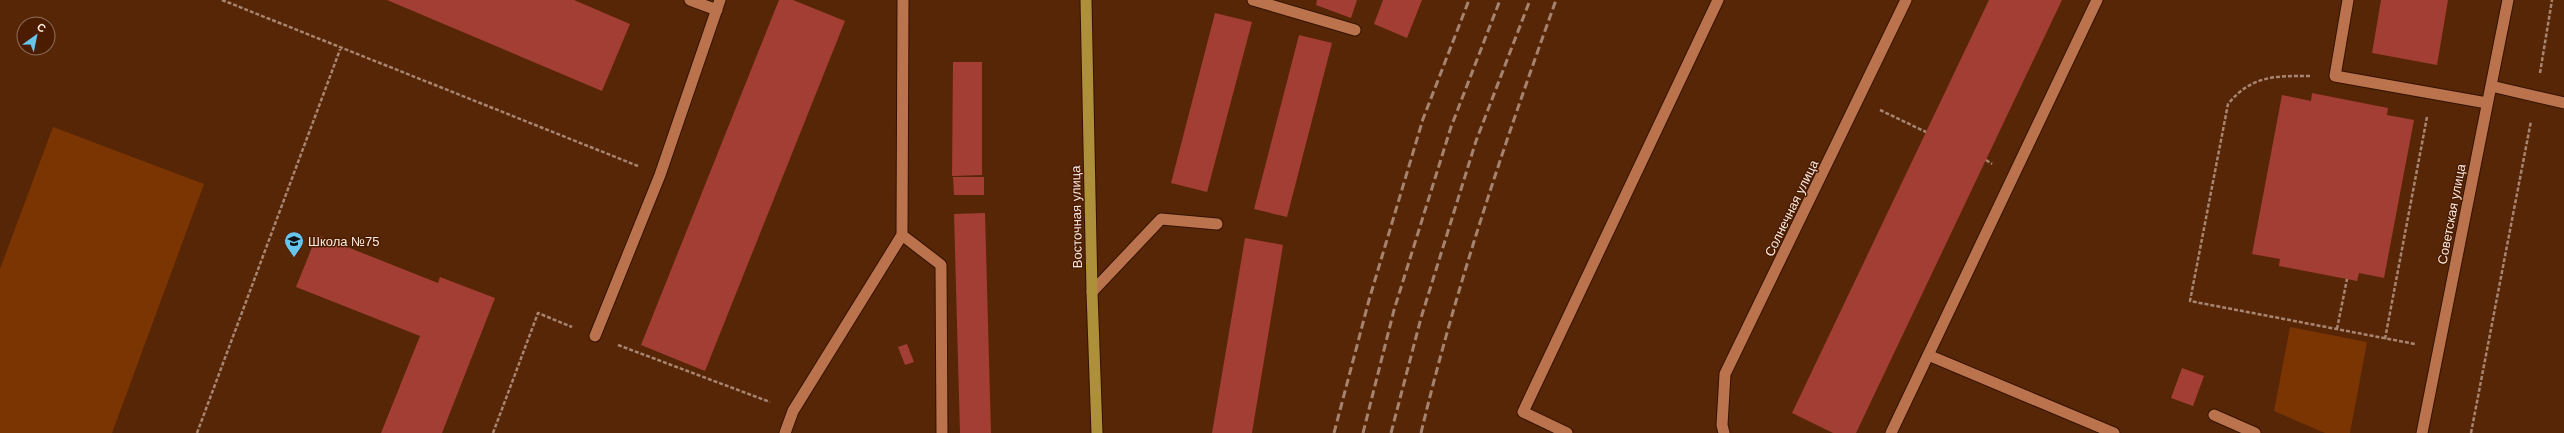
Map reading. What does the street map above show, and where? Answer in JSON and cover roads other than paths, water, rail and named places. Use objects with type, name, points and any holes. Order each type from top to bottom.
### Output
[{"type":"main road","name":"Восточная улица","points":[[1086,0],[1092,292],[1097,433]]},
{"type":"street","points":[[595,336],[660,175],[718,5],[690,0]]},
{"type":"street","points":[[785,433],[793,410],[902,235],[903,0]]},
{"type":"street","points":[[1253,0],[1355,30]]},
{"type":"street","points":[[1568,433],[1523,412],[1718,0]]},
{"type":"street","name":"Солнечная улица","points":[[1724,433],[1722,425],[1725,374],[1859,100],[1906,0]]},
{"type":"street","points":[[1891,433],[2097,0]]},
{"type":"street","points":[[2348,0],[2335,76],[2487,103]]},
{"type":"street","name":"Советская улица","points":[[2422,433],[2508,0]]},
{"type":"street","points":[[2491,86],[2564,103]]},
{"type":"street","points":[[1092,292],[1161,219],[1217,224]]},
{"type":"street","points":[[902,235],[941,265],[942,433]]},
{"type":"street","points":[[1928,355],[2114,433]]},
{"type":"street","points":[[2214,416],[2255,433]]},
{"type":"railway","points":[[1334,433],[1369,300],[1423,119],[1469,0]]},
{"type":"railway","points":[[1363,433],[1394,310],[1451,127],[1500,0]]},
{"type":"railway","points":[[1391,433],[1421,318],[1476,141],[1530,0]]},
{"type":"railway","points":[[1421,433],[1450,323],[1482,215],[1556,0]]},
{"type":"place","name":"Школа №75","points":[[294,258]]}]
